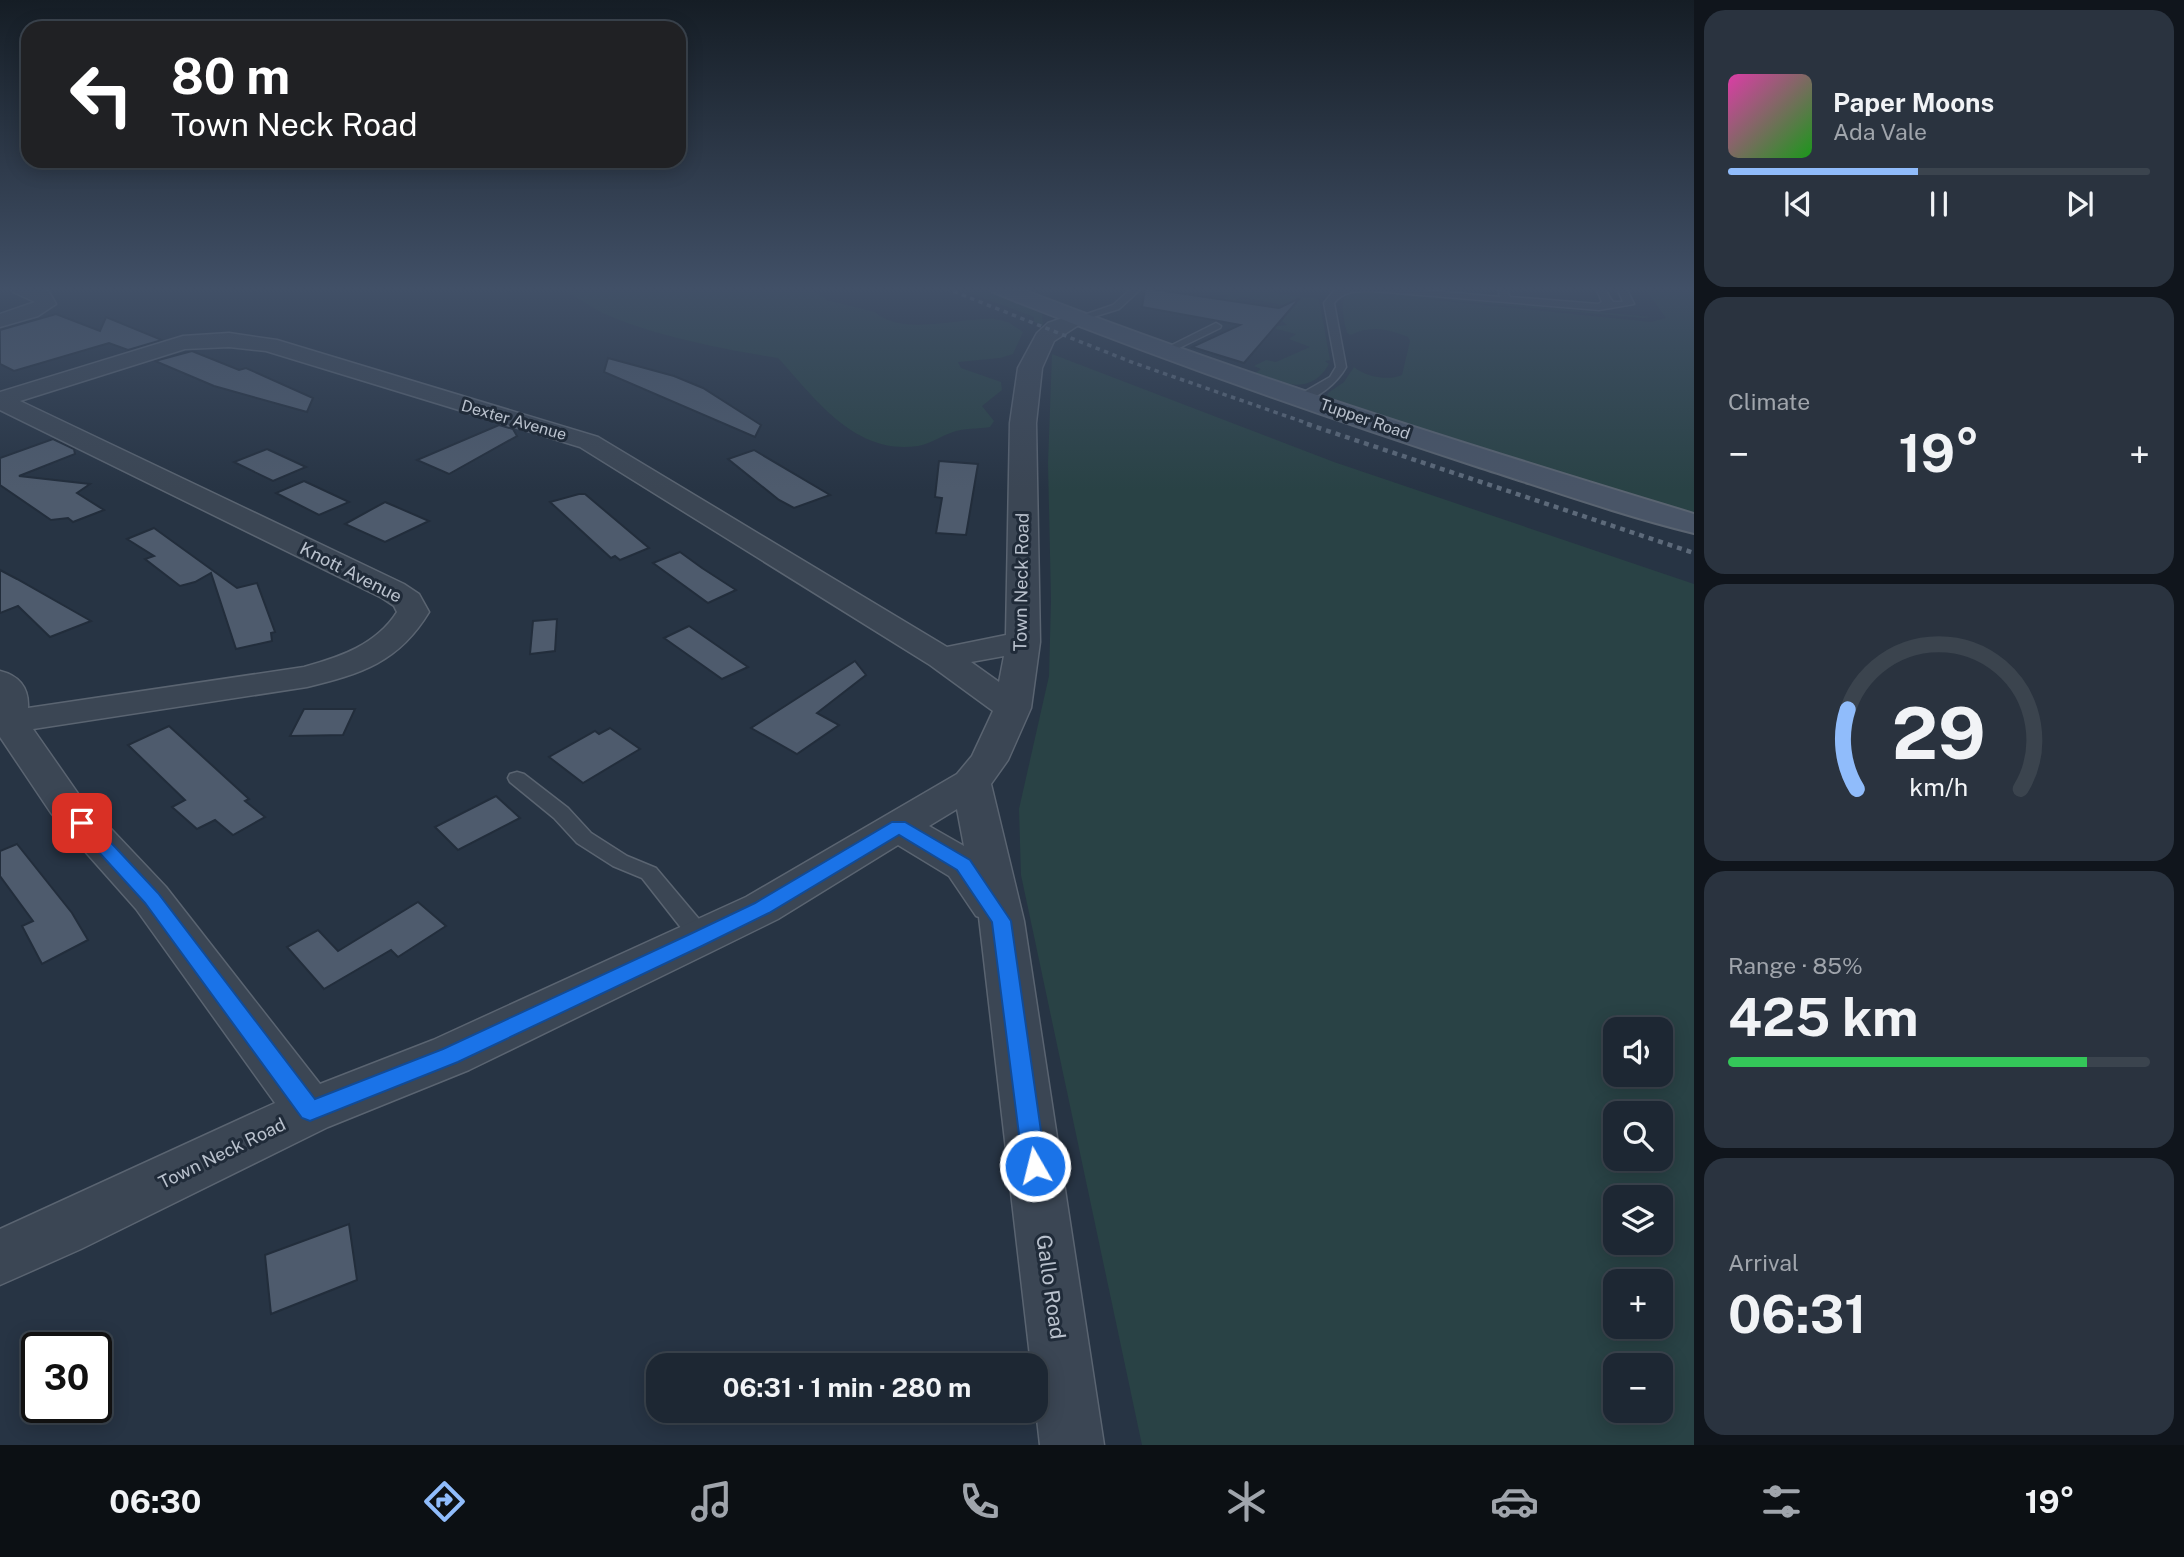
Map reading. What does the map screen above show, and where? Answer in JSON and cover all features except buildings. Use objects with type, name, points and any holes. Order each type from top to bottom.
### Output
[{"type":"main road","name":"Tupper Road","points":[[1178,355],[1522,471],[1694,524]]},
{"type":"street","name":"Dexter Avenue","points":[[0,401],[144,355]]},
{"type":"street","name":"Dexter Avenue","points":[[303,355],[589,442],[942,657],[1013,708]]},
{"type":"street","name":"Town Neck Road","points":[[0,1257],[310,1111],[451,1055],[762,908],[971,783],[989,760],[1013,708],[1023,642],[1023,423],[1030,368],[1036,355]]},
{"type":"street","name":"Knott Avenue","points":[[0,401],[393,590],[408,601],[413,612],[405,627],[375,654],[353,664],[307,677],[3,709]]},
{"type":"street","points":[[942,657],[1023,642]]},
{"type":"street","points":[[3,709],[65,804],[151,898],[310,1111]]},
{"type":"street","name":"Gallo Road","points":[[971,783],[1002,921],[1072,1445]]},
{"type":"street","name":"Gallo Road","points":[[899,827],[964,865],[1002,921]]},
{"type":"lane","points":[[1301,398],[1334,379],[1341,367],[1339,355]]},
{"type":"lane","points":[[517,778],[561,813],[584,838],[620,861],[649,873],[701,937]]},
{"type":"green space","points":[[764,355],[1008,355],[958,362],[961,368],[1001,382],[1002,390],[982,406],[994,421],[990,427],[957,431],[918,446],[874,442],[856,433],[822,406],[778,358]]},
{"type":"green space","points":[[1052,355],[1334,462],[1694,584],[1694,1445],[1142,1445],[1021,875],[1019,809],[1049,676],[1051,600],[1048,463]]},
{"type":"green space","points":[[1291,355],[1329,355],[1330,360],[1325,361],[1329,364],[1322,374],[1305,384],[1285,384],[1254,374],[1261,369],[1254,366],[1266,360],[1276,362]]},
{"type":"green space","points":[[1407,355],[1694,355],[1694,514],[1589,484],[1327,397],[1328,393],[1344,382],[1354,367],[1377,377],[1402,375]]},
{"type":"railway","points":[[1115,355],[1312,425]]},
{"type":"railway","points":[[1307,424],[1694,553]]},
{"type":"route","points":[[82,823],[151,898],[310,1111],[451,1055],[762,908],[899,827],[964,865],[1002,921],[1035,1166]]}]
